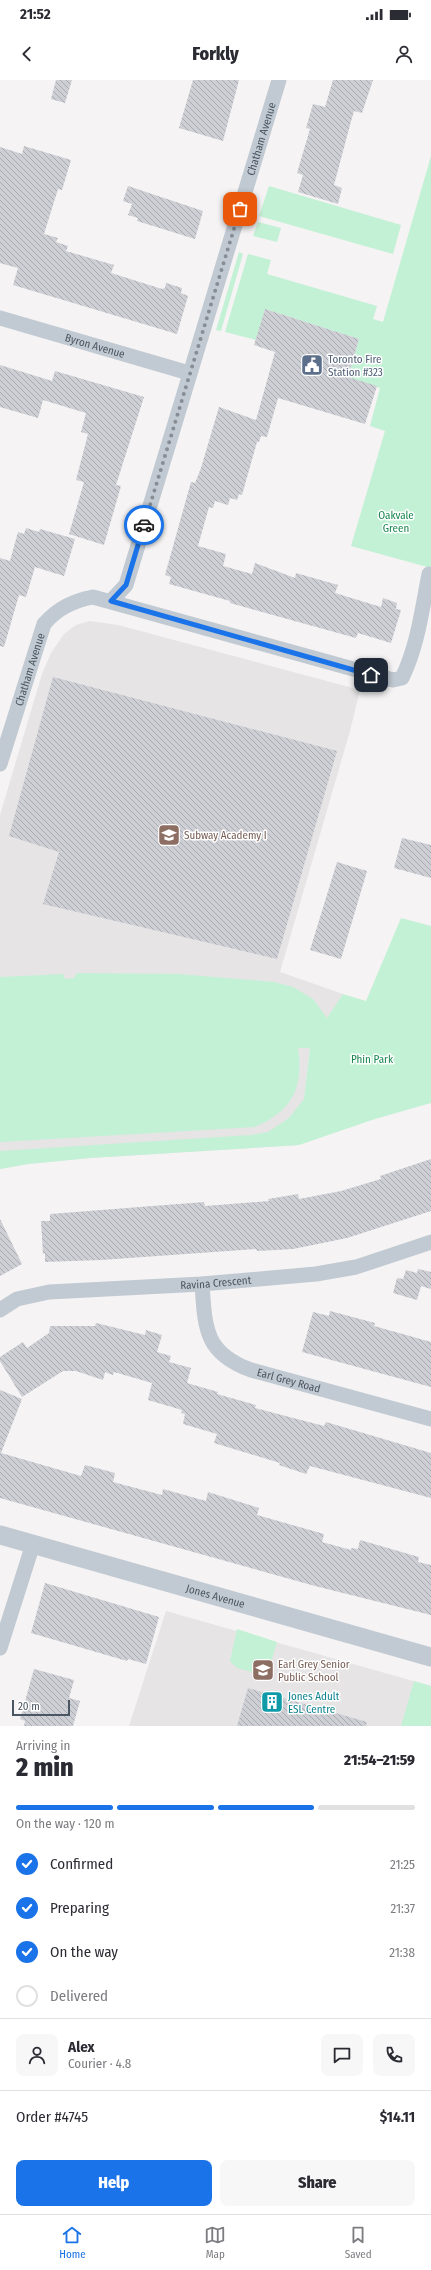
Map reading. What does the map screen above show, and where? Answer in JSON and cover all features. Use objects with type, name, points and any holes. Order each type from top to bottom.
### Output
[{"type":"street","name":"Chatham Avenue","points":[[0,764],[44,624],[55,611],[77,600],[93,597],[111,601],[126,585],[279,80]]},
{"type":"street","name":"Byron Avenue","points":[[0,318],[189,373]]},
{"type":"street","points":[[111,601],[393,680],[402,678],[424,637],[428,574]]},
{"type":"street","name":"Ravina Crescent","points":[[0,1310],[16,1299],[49,1292],[202,1284],[329,1272],[356,1267],[431,1242]]},
{"type":"street","name":"Earl Grey Road","points":[[202,1284],[207,1329],[211,1342],[226,1359],[251,1370],[431,1419]]},
{"type":"street","name":"Jones Avenue","points":[[0,1535],[431,1657]]},
{"type":"street","points":[[0,1648],[33,1544]]},
{"type":"shaded area","points":[[90,621],[118,625],[360,690],[350,731],[280,972],[343,994],[310,1047],[299,1145],[90,1158],[28,1164],[0,1169],[0,815],[42,674],[51,653],[64,634],[76,625]]},
{"type":"shaded area","name":"Earl Grey Senior Public School","points":[[166,1611],[431,1686],[431,1726],[129,1726]]},
{"type":"green space","name":"Oakvale Green","points":[[431,156],[431,568],[351,546],[385,431],[370,426],[380,388],[348,377],[359,339],[265,309],[256,340],[225,332],[248,254],[271,260],[267,274],[377,306],[373,319],[383,322]]},
{"type":"green space","points":[[269,186],[401,225],[393,254],[259,216]]},
{"type":"green space","points":[[258,222],[281,228],[277,242],[253,236]]},
{"type":"green space","points":[[239,252],[243,254],[221,331],[216,330]]},
{"type":"green space","name":"Phin Park","points":[[401,918],[431,926],[431,1103],[375,1119],[299,1145],[90,1158],[28,1164],[0,1169],[0,1151],[251,1135],[268,1132],[289,1118],[304,1099],[310,1048],[298,1048],[299,1075],[293,1096],[278,1114],[255,1127],[0,1142],[0,977],[63,974],[65,979],[74,978],[77,973],[178,974],[274,982],[293,987],[313,999],[327,1018],[343,994],[366,1001]]},
{"type":"green space","points":[[237,1629],[277,1642],[267,1676],[237,1668],[230,1661]]},
{"type":"green space","points":[[414,1681],[431,1686],[431,1726],[401,1726]]},
{"type":"building","points":[[56,80],[72,80],[65,103],[51,99]]},
{"type":"building","points":[[193,80],[239,80],[223,141],[179,128]]},
{"type":"building","points":[[333,80],[373,80],[362,113],[354,111],[350,125],[334,185],[342,188],[338,204],[298,192],[303,175],[297,173],[310,129],[306,128],[313,104],[325,107]]},
{"type":"building","points":[[24,146],[71,160],[62,190],[58,189],[44,234],[58,238],[56,242],[68,246],[66,251],[114,265],[111,273],[162,289],[165,288],[166,283],[182,288],[181,293],[188,296],[177,334],[13,285],[18,268],[0,263],[0,147],[22,154]]},
{"type":"building","points":[[128,186],[203,211],[195,239],[137,221],[138,218],[128,215],[132,204],[123,201]]},
{"type":"building","points":[[265,309],[359,339],[348,377],[377,386],[365,424],[278,398],[267,437],[261,436],[259,442],[257,442],[242,495],[239,494],[237,500],[230,498],[228,505],[215,501],[213,508],[209,507],[198,546],[226,554],[223,566],[252,574],[255,563],[295,578],[296,573],[338,585],[335,593],[381,607],[383,598],[397,603],[396,609],[401,610],[391,643],[358,633],[356,638],[230,603],[230,601],[169,584],[171,577],[165,575],[191,482],[195,483],[201,468],[219,407],[256,420],[275,352],[254,345]]},
{"type":"building","points":[[0,365],[52,381],[55,371],[144,397],[116,485],[121,486],[104,545],[69,534],[84,482],[76,480],[88,434],[81,432],[86,413],[43,400],[38,418],[0,407]]},
{"type":"building","points":[[26,528],[39,532],[40,529],[75,539],[64,576],[35,567],[26,597],[19,595],[4,647],[0,646],[0,558],[10,561],[18,532],[24,534]]},
{"type":"building","points":[[53,677],[337,751],[277,959],[43,904],[59,852],[9,836]]},
{"type":"building","points":[[402,838],[431,845],[431,878],[394,868]]},
{"type":"building","points":[[337,862],[367,871],[341,959],[310,950]]},
{"type":"building","points":[[431,1159],[431,1211],[347,1238],[293,1249],[257,1251],[256,1249],[101,1260],[45,1262],[45,1253],[43,1254],[41,1221],[50,1221],[50,1214],[204,1202],[205,1206],[269,1201],[268,1199],[298,1194],[299,1199],[341,1191],[381,1179],[380,1176]]},
{"type":"building","points":[[0,1219],[22,1264],[0,1276]]},
{"type":"building","points":[[418,1269],[431,1272],[431,1289],[421,1286],[417,1300],[393,1293],[397,1278],[403,1279],[406,1270],[417,1273]]},
{"type":"building","points":[[330,1311],[375,1323],[374,1326],[431,1342],[431,1387],[302,1352],[313,1312],[329,1316]]},
{"type":"building","points":[[96,1323],[145,1335],[146,1330],[162,1335],[157,1352],[171,1356],[169,1362],[191,1368],[187,1383],[218,1392],[217,1394],[256,1405],[255,1408],[324,1426],[326,1422],[431,1453],[431,1498],[310,1466],[306,1474],[279,1465],[280,1463],[214,1443],[217,1434],[183,1424],[185,1414],[181,1413],[182,1410],[148,1400],[152,1383],[114,1372],[113,1375],[105,1372],[103,1380],[76,1371],[63,1371],[22,1397],[0,1361],[0,1357],[23,1342],[27,1348],[49,1333],[50,1326],[95,1326]]},
{"type":"building","points":[[0,1390],[22,1399],[1,1453],[81,1476],[85,1465],[115,1473],[113,1482],[162,1495],[163,1489],[206,1501],[208,1492],[259,1508],[257,1515],[324,1534],[322,1542],[351,1550],[351,1548],[358,1549],[360,1540],[419,1557],[418,1562],[431,1565],[431,1615],[315,1586],[0,1498]]},
{"type":"building","points":[[45,1583],[159,1617],[146,1664],[128,1659],[127,1661],[31,1633]]},
{"type":"building","points":[[34,1669],[74,1680],[69,1698],[80,1701],[73,1726],[24,1726],[25,1721],[20,1719]]},
{"type":"building","name":"Jones Adult ESL Centre","points":[[248,1688],[367,1722],[366,1726],[237,1726]]},
{"type":"way so far","points":[[144,525],[240,209]]},
{"type":"place","name":"Toronto Fire Station #323","points":[[312,365]]},
{"type":"place","name":"Subway Academy I","points":[[169,835]]},
{"type":"place","name":"Earl Grey Senior Public School","points":[[263,1670]]},
{"type":"place","name":"Jones Adult ESL Centre","points":[[272,1702]]},
{"type":"route","points":[[144,525],[126,585],[111,601],[371,675]]}]
